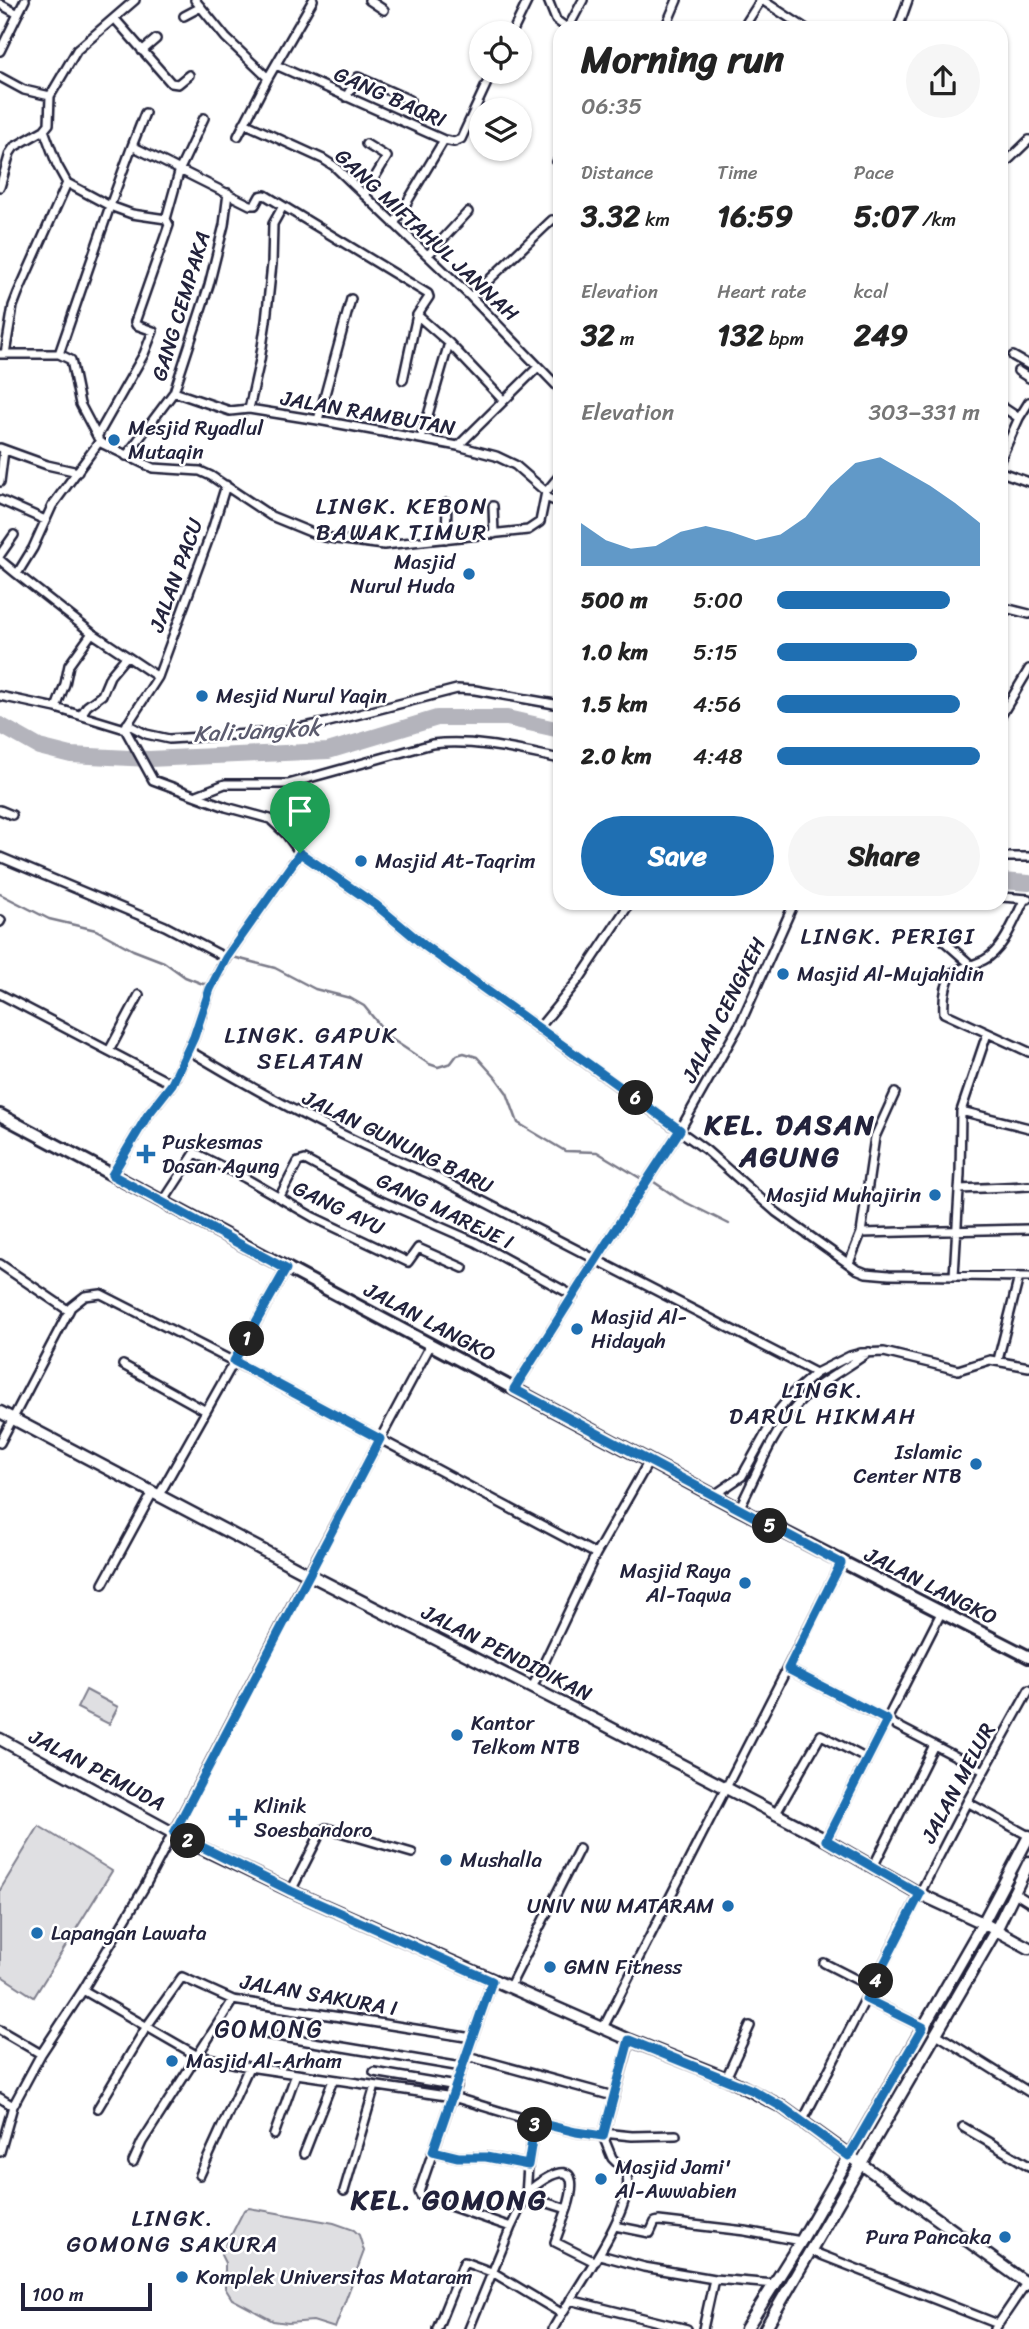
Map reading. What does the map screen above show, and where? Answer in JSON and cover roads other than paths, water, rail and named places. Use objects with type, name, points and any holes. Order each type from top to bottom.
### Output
[{"type":"main road","name":"JALAN LANGKO","points":[[0,1115],[713,1496],[1029,1657]]},
{"type":"main road","name":"JALAN PENDIDIKAN","points":[[0,1412],[308,1574],[826,1840],[920,1894],[1029,1948]]},
{"type":"main road","name":"JALAN PEMUDA","points":[[0,1739],[174,1833],[291,1891],[629,2040],[726,2078],[772,2101],[1028,2282]]},
{"type":"main road","points":[[746,2329],[801,2241],[983,1923],[1029,1836]]},
{"type":"main road","points":[[765,2329],[996,1930],[1029,1862]]},
{"type":"street","points":[[0,51],[25,0]]},
{"type":"street","points":[[0,187],[14,147],[44,130],[49,124],[50,96],[82,44],[135,0]]},
{"type":"street","points":[[238,136],[313,0]]},
{"type":"street","points":[[369,0],[384,10]]},
{"type":"street","points":[[518,21],[528,0]]},
{"type":"street","points":[[548,0],[557,21]]},
{"type":"street","points":[[571,21],[583,0]]},
{"type":"street","points":[[668,21],[677,0]]},
{"type":"street","points":[[777,9],[781,0]]},
{"type":"street","points":[[900,21],[908,0]]},
{"type":"street","points":[[749,21],[764,1],[795,21]]},
{"type":"street","points":[[184,16],[198,3],[226,38],[268,78]]},
{"type":"street","points":[[0,4],[18,15]]},
{"type":"street","points":[[115,19],[173,84],[178,84],[189,75]]},
{"type":"street","points":[[142,51],[156,39]]},
{"type":"street","name":"GANG BAQRI","points":[[276,65],[444,140],[454,142],[461,139],[486,84]]},
{"type":"street","points":[[0,77],[24,90],[50,96]]},
{"type":"street","points":[[346,97],[358,77],[410,100]]},
{"type":"street","points":[[59,354],[145,113]]},
{"type":"street","points":[[17,574],[26,561],[44,520],[99,438],[144,354],[153,331],[136,325],[135,322],[169,225],[166,219],[180,169],[204,118]]},
{"type":"street","name":"GANG MIFTAHUL JANNAH","points":[[244,123],[323,159],[471,297],[553,382]]},
{"type":"street","points":[[44,130],[67,183],[110,206],[132,214],[166,219]]},
{"type":"street","points":[[394,224],[444,140]]},
{"type":"street","points":[[1008,160],[1029,140]]},
{"type":"street","points":[[364,195],[387,157],[366,144]]},
{"type":"street","points":[[132,146],[250,205],[255,205],[262,195],[428,294],[429,297],[417,314],[403,380]]},
{"type":"street","points":[[67,183],[13,306],[3,354],[59,354],[71,360],[80,404],[99,438],[126,456],[158,469],[200,471],[271,516],[320,536],[384,545],[522,532],[535,527],[542,517],[545,495],[553,484]]},
{"type":"street","name":"GANG CEMPAKA","points":[[126,456],[174,392],[209,285],[224,225],[228,193]]},
{"type":"street","points":[[249,409],[266,321],[272,264],[272,227],[283,206]]},
{"type":"street","points":[[428,256],[468,212]]},
{"type":"street","points":[[471,297],[552,220]]},
{"type":"street","points":[[318,420],[351,299]]},
{"type":"street","points":[[417,314],[449,343],[503,400]]},
{"type":"street","points":[[421,439],[449,343]]},
{"type":"street","points":[[1013,356],[1029,365]]},
{"type":"street","points":[[458,446],[538,367]]},
{"type":"street","points":[[1018,372],[1029,379]]},
{"type":"street","name":"JALAN RAMBUTAN","points":[[174,392],[230,411],[249,409],[318,420],[458,446],[508,460],[553,499]]},
{"type":"street","points":[[1008,442],[1029,402]]},
{"type":"street","points":[[1008,411],[1019,418]]},
{"type":"street","points":[[0,482],[2,449],[47,465],[78,472]]},
{"type":"street","points":[[1008,476],[1029,482]]},
{"type":"street","name":"JALAN PACU","points":[[126,729],[158,677],[226,485]]},
{"type":"street","points":[[0,500],[44,520]]},
{"type":"street","points":[[446,538],[447,503]]},
{"type":"street","points":[[493,506],[494,534]]},
{"type":"street","points":[[14,535],[0,559],[92,633],[158,677]]},
{"type":"street","points":[[1008,609],[1029,614]]},
{"type":"street","points":[[56,708],[69,664],[92,633]]},
{"type":"street","points":[[81,715],[87,706],[102,695],[110,676],[126,657]]},
{"type":"street","points":[[1008,703],[1029,669]]},
{"type":"street","points":[[0,696],[56,708],[169,739],[278,732],[325,723],[457,689],[553,704]]},
{"type":"street","points":[[126,729],[153,780],[270,820],[286,834],[300,853],[376,905],[425,946],[680,1130],[784,1218],[856,1269],[866,1273],[1029,1277]]},
{"type":"street","points":[[197,795],[225,785],[288,784],[432,744],[456,741],[553,758]]},
{"type":"street","points":[[0,810],[12,815]]},
{"type":"street","points":[[112,1175],[147,1116],[172,1084],[188,1050],[210,989],[226,957],[300,853]]},
{"type":"street","points":[[0,857],[165,926],[226,957]]},
{"type":"street","points":[[1008,857],[1029,857]]},
{"type":"street","points":[[1008,898],[1027,899],[989,957],[956,971],[949,979],[944,1013],[1029,1052]]},
{"type":"street","points":[[539,1028],[580,978],[625,910]]},
{"type":"street","name":"JALAN CENGKEH","points":[[514,1389],[680,1130],[741,1022],[791,910]]},
{"type":"street","points":[[945,942],[971,965]]},
{"type":"street","points":[[0,994],[172,1084]]},
{"type":"street","points":[[109,1051],[139,995]]},
{"type":"street","points":[[954,1276],[961,1111],[987,1034]]},
{"type":"street","name":"JALAN GUNUNG BARU","points":[[188,1050],[320,1125],[430,1174],[816,1373]]},
{"type":"street","points":[[849,1263],[861,1233],[875,1137],[895,1093]]},
{"type":"street","points":[[961,1111],[1029,1128]]},
{"type":"street","name":"GANG AYU","points":[[163,1202],[195,1153],[313,1217],[408,1262],[418,1248],[463,1268]]},
{"type":"street","name":"GANG MAREJE I","points":[[279,1198],[301,1160],[377,1199],[475,1242],[574,1296]]},
{"type":"street","points":[[959,1189],[1029,1186]]},
{"type":"street","points":[[861,1233],[1029,1229]]},
{"type":"street","points":[[0,1264],[69,1311]]},
{"type":"street","points":[[103,1584],[206,1411],[286,1269]]},
{"type":"street","points":[[998,1360],[1018,1277]]},
{"type":"street","points":[[0,1443],[69,1311],[85,1296],[106,1295],[596,1554]]},
{"type":"street","points":[[0,2152],[13,2106],[41,2054],[144,1888],[432,1344]]},
{"type":"street","points":[[738,1509],[779,1431],[799,1403],[840,1370],[870,1352]]},
{"type":"street","points":[[713,1496],[742,1476],[779,1410],[802,1384],[816,1373],[850,1356],[870,1352],[890,1353],[958,1370],[984,1361],[998,1360],[1029,1367]]},
{"type":"street","points":[[123,1365],[206,1411]]},
{"type":"street","points":[[532,1688],[596,1554],[649,1461]]},
{"type":"street","points":[[603,2028],[841,1563]]},
{"type":"street","points":[[826,1840],[941,1614]]},
{"type":"street","points":[[788,1669],[984,1771]]},
{"type":"street","name":"JALAN MELUR","points":[[802,2122],[967,1802],[1029,1690]]},
{"type":"street","points":[[775,1815],[821,1735],[867,1759]]},
{"type":"street","points":[[873,1867],[934,1745]]},
{"type":"street","points":[[967,1802],[1029,1836]]},
{"type":"street","points":[[291,1891],[322,1830],[326,1828],[412,1853]]},
{"type":"street","points":[[509,1988],[579,1849]]},
{"type":"street","points":[[1013,1892],[1029,1902]]},
{"type":"street","points":[[824,1963],[873,1988]]},
{"type":"street","name":"JALAN SAKURA I","points":[[147,2026],[182,1977],[233,2000],[472,2038]]},
{"type":"street","points":[[492,1981],[419,2190],[421,2196],[511,2227]]},
{"type":"street","points":[[83,1990],[196,2055],[248,2067],[453,2097],[576,2132],[632,2136],[676,2135]]},
{"type":"street","points":[[866,1999],[923,2027]]},
{"type":"street","points":[[133,2162],[142,2142],[233,2000]]},
{"type":"street","points":[[98,2108],[147,2026]]},
{"type":"street","points":[[726,2078],[750,2026]]},
{"type":"street","points":[[0,2030],[41,2054]]},
{"type":"street","points":[[935,2032],[1029,2092]]},
{"type":"street","points":[[265,2034],[462,2067]]},
{"type":"street","points":[[553,2329],[615,2226],[629,2180],[625,2170],[612,2158],[603,2134],[629,2040]]},
{"type":"street","points":[[467,2056],[613,2096]]},
{"type":"street","points":[[200,2175],[248,2067]]},
{"type":"street","points":[[374,2072],[457,2086]]},
{"type":"street","points":[[274,2135],[296,2074]]},
{"type":"street","points":[[304,2154],[333,2080]]},
{"type":"street","points":[[344,2191],[375,2086]]},
{"type":"street","points":[[0,2098],[13,2106]]},
{"type":"street","points":[[527,2194],[528,2165],[535,2122]]},
{"type":"street","points":[[962,2127],[1029,2166]]},
{"type":"street","points":[[433,2151],[458,2157],[486,2157],[528,2165]]},
{"type":"street","points":[[469,2329],[527,2194],[543,2179],[555,2173],[572,2178],[573,2188],[555,2242],[597,2258],[644,2267],[775,2284]]},
{"type":"street","points":[[527,2194],[567,2209]]},
{"type":"street","points":[[615,2226],[650,2233],[655,2222],[659,2221],[801,2241]]},
{"type":"street","points":[[811,2251],[997,2327],[1028,2282]]},
{"type":"street","points":[[437,2329],[464,2262],[494,2273],[561,2314]]},
{"type":"street","points":[[703,2329],[714,2278]]},
{"type":"street","points":[[570,2300],[660,2326],[687,2329]]},
{"type":"waterway","name":"Kali Jangkok","points":[[0,725],[39,747],[71,755],[149,759],[328,751],[437,718],[507,718],[553,728]]},
{"type":"waterway","name":"Kali Jangkok","points":[[1008,882],[1029,883]]},
{"type":"waterway","points":[[0,894],[49,919],[96,930],[133,950],[164,962],[185,977],[203,984],[212,983]]},
{"type":"waterway","points":[[229,956],[275,968],[315,989],[350,998],[364,1006],[390,1038],[429,1064],[438,1067],[451,1063],[457,1055],[464,1053],[477,1057],[507,1093],[518,1123],[565,1151],[597,1152],[640,1178],[651,1180],[679,1199],[729,1224]]},
{"type":"place","name":"Mesjid Ryadlul Mutaqin","points":[[114,440]]},
{"type":"place","name":"Masjid Nurul Huda","points":[[469,574]]},
{"type":"place","name":"Mesjid Nurul Yaqin","points":[[202,696]]},
{"type":"place","name":"Masjid At-Taqrim","points":[[361,861]]},
{"type":"place","name":"Masjid Al-Mujahidin","points":[[783,974]]},
{"type":"place","name":"Puskesmas Dasan Agung","points":[[146,1154]]},
{"type":"place","name":"Masjid Muhajirin","points":[[935,1195]]},
{"type":"place","name":"Masjid Al- Hidayah","points":[[577,1329]]},
{"type":"place","name":"Islamic Center NTB","points":[[976,1464]]},
{"type":"place","name":"Masjid Raya Al-Taqwa","points":[[745,1583]]},
{"type":"place","name":"Kantor Telkom NTB","points":[[457,1735]]},
{"type":"place","name":"Klinik Soesbandoro","points":[[238,1818]]},
{"type":"place","name":"Mushalla","points":[[446,1860]]},
{"type":"place","name":"UNIV NW MATARAM","points":[[728,1906]]},
{"type":"place","name":"Lapangan Lawata","points":[[37,1933]]},
{"type":"place","name":"GMN Fitness","points":[[550,1967]]},
{"type":"place","name":"Masjid Al-Arham","points":[[172,2061]]},
{"type":"place","name":"Masjid Jami' Al-Awwabien","points":[[601,2179]]},
{"type":"place","name":"Pura Pancaka","points":[[1005,2237]]},
{"type":"place","name":"Komplek Universitas Mataram","points":[[182,2277]]},
{"type":"district","name":"LINGK. KEBON BAWAK TIMUR","points":[[402,519]]},
{"type":"district","name":"LINGK. PERIGI","points":[[888,936]]},
{"type":"district","name":"LINGK. GAPUK SELATAN","points":[[311,1048]]},
{"type":"district","name":"KEL. DASAN AGUNG","points":[[790,1140]]},
{"type":"district","name":"LINGK. DARUL HIKMAH","points":[[823,1403]]},
{"type":"district","name":"GOMONG","points":[[269,2029]]},
{"type":"district","name":"KEL. GOMONG","points":[[449,2199]]},
{"type":"district","name":"LINGK. GOMONG SAKURA","points":[[173,2231]]}]
